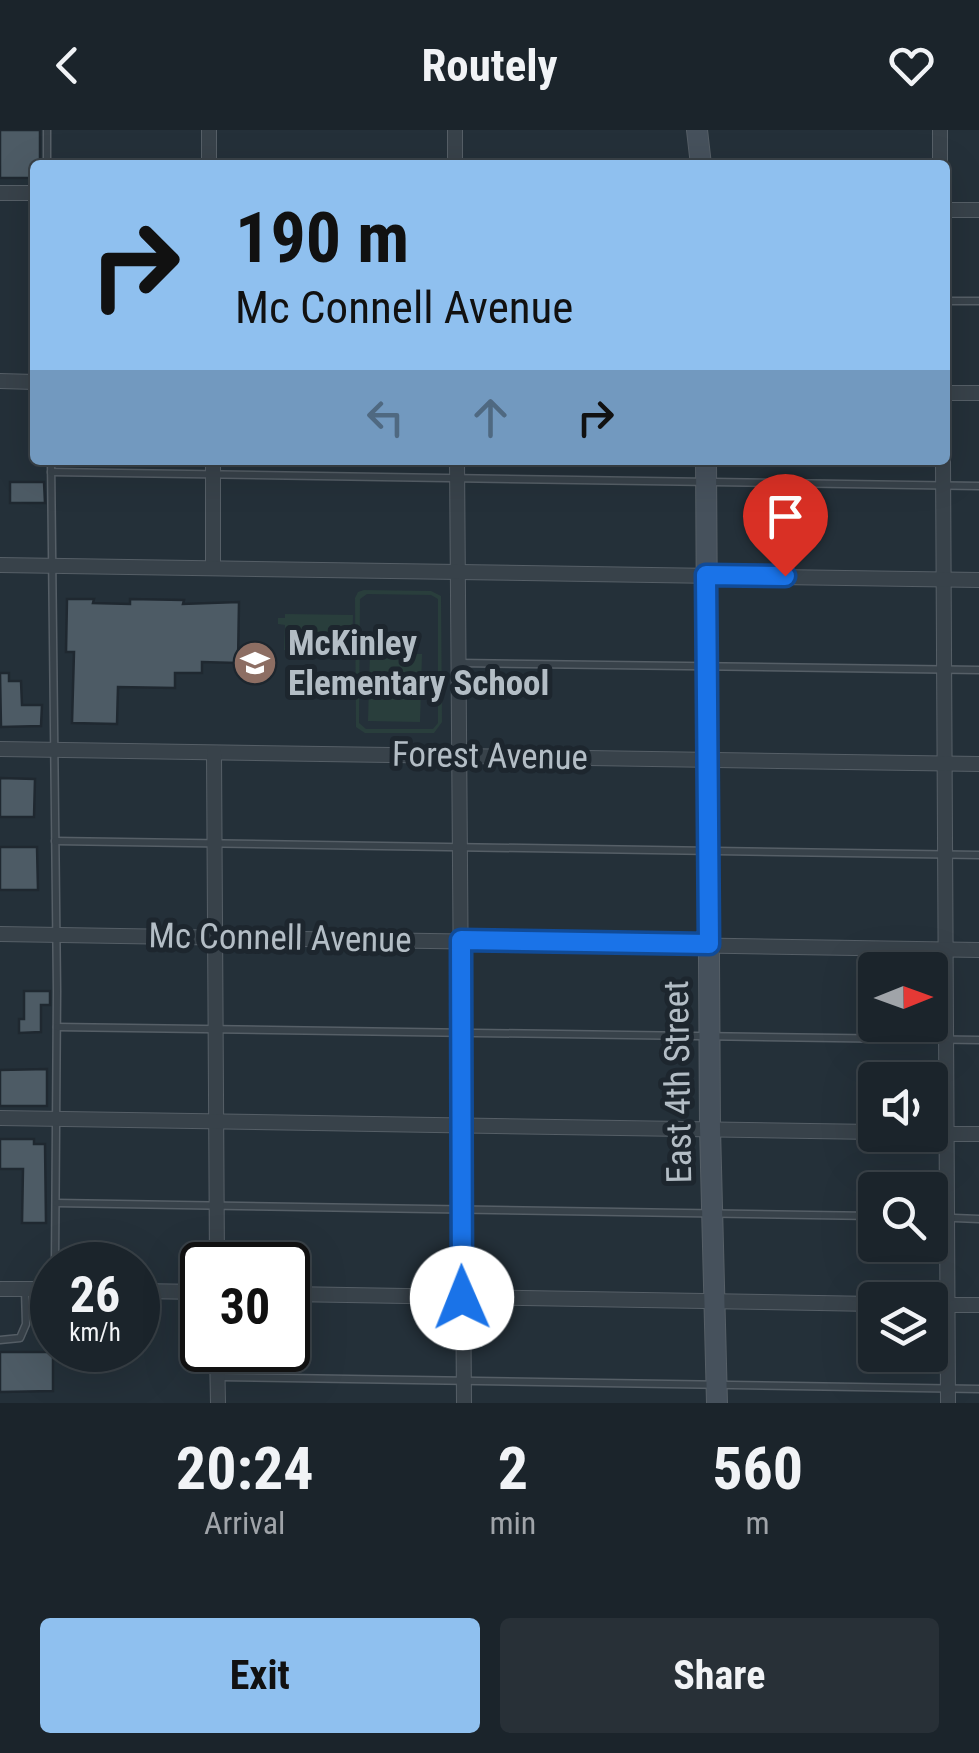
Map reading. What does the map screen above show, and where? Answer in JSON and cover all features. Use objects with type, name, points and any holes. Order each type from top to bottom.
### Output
[{"type":"street","points":[[209,130],[209,160]]},
{"type":"street","points":[[455,130],[456,160]]},
{"type":"street","points":[[697,130],[700,160]]},
{"type":"street","points":[[940,130],[940,160]]},
{"type":"street","points":[[0,193],[30,193]]},
{"type":"street","points":[[950,210],[979,210]]},
{"type":"street","points":[[0,381],[30,382]]},
{"type":"street","points":[[950,392],[979,393]]},
{"type":"street","points":[[457,465],[464,1403]]},
{"type":"street","name":"East 4th Street","points":[[706,465],[710,1128],[717,1395]]},
{"type":"street","points":[[943,465],[946,950]]},
{"type":"street","points":[[213,468],[213,567]]},
{"type":"street","points":[[0,564],[979,580]]},
{"type":"street","name":"Forest Avenue","points":[[0,750],[979,764]]},
{"type":"street","points":[[214,753],[216,1242]]},
{"type":"street","name":"Mc Connell Avenue","points":[[0,934],[979,950]]},
{"type":"street","points":[[0,1118],[858,1132]]},
{"type":"street","points":[[948,1134],[979,1134]]},
{"type":"street","points":[[0,1289],[30,1289]]},
{"type":"street","points":[[310,1295],[858,1304]]},
{"type":"street","points":[[948,1305],[979,1306]]},
{"type":"street","points":[[218,1372],[218,1403]]},
{"type":"lane","points":[[47,130],[47,160]]},
{"type":"lane","points":[[950,301],[979,301]]},
{"type":"lane","points":[[51,465],[57,935],[55,1242]]},
{"type":"lane","points":[[51,472],[213,468],[458,480],[979,486]]},
{"type":"lane","points":[[459,663],[979,670]]},
{"type":"lane","points":[[55,841],[979,855]]},
{"type":"lane","points":[[57,1027],[858,1039]]},
{"type":"lane","points":[[948,1040],[979,1040]]},
{"type":"lane","points":[[56,1203],[858,1216]]},
{"type":"lane","points":[[948,1218],[979,1218]]},
{"type":"lane","points":[[0,1340],[20,1338],[26,1324],[25,1289]]},
{"type":"lane","points":[[218,1377],[463,1382],[717,1395],[948,1395],[979,1388]]},
{"type":"green space","points":[[431,591],[441,596],[442,722],[434,733],[365,733],[356,727],[358,592]],"holes":[[[367,594],[431,595],[438,599],[438,723],[433,729],[366,729],[359,723],[360,599]]]},
{"type":"green space","points":[[285,614],[353,615],[352,651],[284,650],[285,625],[278,624],[278,618],[285,618]]},
{"type":"green space","points":[[370,653],[422,654],[420,722],[368,721]]},
{"type":"building","points":[[0,130],[40,130],[40,160],[30,160],[30,178],[0,178]]},
{"type":"building","points":[[10,482],[44,482],[45,503],[10,503]]},
{"type":"building","points":[[67,599],[130,604],[130,599],[184,600],[183,604],[239,602],[238,663],[202,662],[202,673],[175,673],[175,688],[118,687],[117,724],[72,723],[74,652],[66,652]]},
{"type":"building","points":[[0,673],[9,673],[9,681],[21,681],[22,705],[42,705],[41,726],[1,727]]},
{"type":"building","points":[[0,778],[35,779],[34,817],[0,817]]},
{"type":"building","points":[[0,847],[37,847],[38,890],[0,890]]},
{"type":"building","points":[[24,991],[50,991],[50,1005],[41,1005],[41,1032],[19,1033],[19,1019],[24,1019]]},
{"type":"building","points":[[47,1069],[47,1106],[0,1106],[0,1070]]},
{"type":"building","points":[[0,1139],[34,1139],[34,1144],[45,1144],[46,1223],[22,1223],[23,1169],[0,1169]]},
{"type":"building","points":[[0,1352],[30,1352],[30,1372],[53,1372],[53,1391],[0,1392]]},
{"type":"place","name":"McKinley Elementary School","points":[[255,663]]},
{"type":"route","points":[[462,1298],[461,940],[709,944],[706,575],[785,576]]}]
